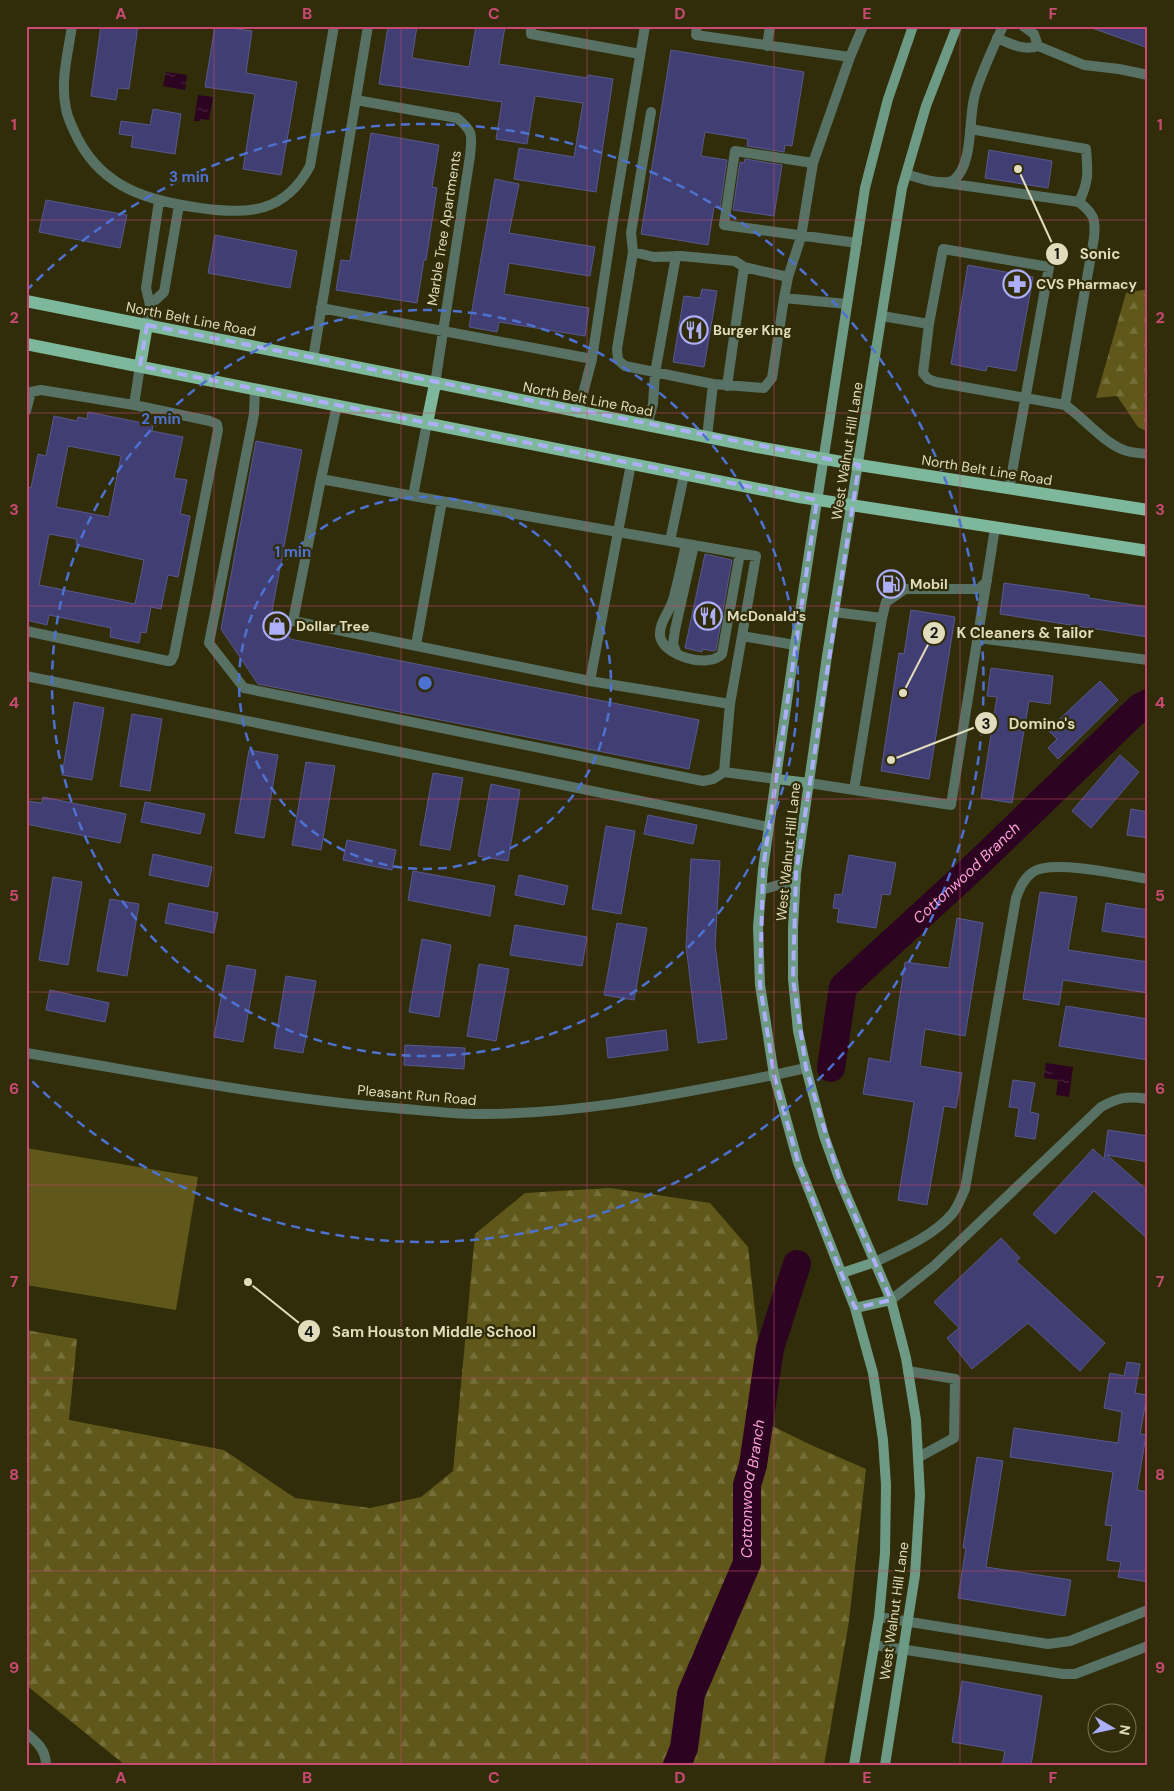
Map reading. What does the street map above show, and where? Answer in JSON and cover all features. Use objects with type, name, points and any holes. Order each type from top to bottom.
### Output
[{"type":"main road","name":"West Walnut Hill Lane","points":[[854,1765],[879,1617],[885,1553],[886,1484],[883,1440],[873,1373],[855,1308],[798,1162],[774,1076],[760,985],[758,927],[769,827],[795,645],[865,188],[888,99],[913,26]]},
{"type":"main road","name":"West Walnut Hill Lane","points":[[885,1765],[916,1566],[920,1495],[916,1420],[908,1371],[891,1300],[839,1178],[824,1136],[806,1068],[798,1031],[793,979],[793,928],[796,880],[834,612],[902,188],[926,106],[957,26]]},
{"type":"main road","name":"North Belt Line Road","points":[[26,301],[578,413],[823,460],[1148,510]]},
{"type":"main road","points":[[140,366],[147,325]]},
{"type":"main road","points":[[26,344],[817,500],[1148,551]]},
{"type":"main road","points":[[428,424],[435,384]]},
{"type":"main road","points":[[776,779],[809,783]]},
{"type":"main road","points":[[842,1273],[875,1262]]},
{"type":"main road","points":[[855,1308],[891,1300]]},
{"type":"street","points":[[72,26],[64,73],[66,110],[77,136],[95,164],[132,192],[179,205],[236,212],[272,206],[282,200],[297,186],[310,166],[314,152],[334,26]]},
{"type":"street","points":[[313,359],[368,26]]},
{"type":"street","points":[[531,26],[531,34],[640,54]]},
{"type":"street","points":[[578,413],[592,359],[645,26]]},
{"type":"street","points":[[697,26],[696,35],[850,57]]},
{"type":"street","points":[[767,46],[770,26]]},
{"type":"street","points":[[651,112],[631,233],[633,252],[617,349],[618,360],[625,366],[655,373],[727,386],[764,388],[772,378],[784,298],[788,277],[801,237],[813,162],[850,57],[863,26]]},
{"type":"street","points":[[946,183],[954,180],[967,155],[974,96],[1003,26]]},
{"type":"street","points":[[1023,26],[1034,34],[1038,46]]},
{"type":"street","points":[[997,38],[1022,48],[1038,46],[1084,65],[1148,74]]},
{"type":"street","name":"Marble Tree Apartments","points":[[356,100],[457,118],[469,127],[472,137],[435,384]]},
{"type":"street","points":[[970,129],[1086,149],[1088,169],[1086,186],[1079,202]]},
{"type":"street","points":[[813,162],[736,151],[724,225],[801,237],[857,243]]},
{"type":"street","points":[[906,174],[932,181],[1079,202],[1092,213],[1096,225],[1065,405]]},
{"type":"street","points":[[147,325],[150,304],[146,288],[159,201]]},
{"type":"street","points":[[150,304],[164,292],[179,205]]},
{"type":"street","points":[[1009,489],[1024,397],[1049,267],[942,249],[922,374],[928,380],[1024,397],[1065,405],[1114,446],[1126,451],[1148,454]]},
{"type":"street","points":[[633,252],[654,257],[676,256],[734,261],[744,267],[788,277]]},
{"type":"street","points":[[648,426],[653,404],[655,373],[676,256]]},
{"type":"street","points":[[727,386],[744,267]]},
{"type":"street","points":[[784,298],[847,304]]},
{"type":"street","points":[[322,308],[592,359]]},
{"type":"street","points":[[882,316],[929,324]]},
{"type":"street","points":[[134,405],[140,366]]},
{"type":"street","points":[[707,438],[713,384]]},
{"type":"street","points":[[255,389],[254,414],[209,643],[244,688],[703,781],[713,779],[724,772],[776,779]]},
{"type":"street","points":[[26,411],[31,392],[41,390],[134,405],[210,421],[217,424],[218,430],[174,655],[171,660],[168,661],[26,631]]},
{"type":"street","points":[[337,405],[293,621],[590,680],[730,704]]},
{"type":"street","points":[[413,496],[428,424]]},
{"type":"street","points":[[590,680],[631,464]]},
{"type":"street","points":[[670,541],[684,475]]},
{"type":"street","points":[[321,479],[756,556],[730,704],[724,772]]},
{"type":"street","points":[[416,645],[442,500]]},
{"type":"street","points":[[809,783],[951,805],[995,528]]},
{"type":"street","points":[[690,544],[673,644],[677,654],[690,659],[704,661],[718,658],[722,654],[740,553]]},
{"type":"street","points":[[854,790],[886,602],[905,589],[979,589],[987,581]]},
{"type":"street","points":[[834,612],[882,618]]},
{"type":"street","points":[[742,636],[795,645]]},
{"type":"street","points":[[978,638],[1148,660]]},
{"type":"street","points":[[26,676],[769,827]]},
{"type":"street","points":[[875,1262],[912,1244],[936,1228],[953,1213],[965,1189],[1016,898],[1023,882],[1033,872],[1046,867],[1148,879]]},
{"type":"street","points":[[761,890],[796,880]]},
{"type":"street","name":"Pleasant Run Road","points":[[26,1053],[291,1097],[367,1106],[475,1114],[531,1113],[638,1100],[774,1076],[806,1068]]},
{"type":"street","points":[[891,1300],[934,1266],[1100,1107],[1116,1098],[1134,1097],[1148,1099]]},
{"type":"street","points":[[908,1371],[955,1379],[954,1438],[919,1457]]},
{"type":"street","points":[[879,1617],[1048,1644],[1070,1641],[1148,1610]]},
{"type":"street","points":[[874,1645],[1063,1674],[1075,1674],[1148,1646]]},
{"type":"street","points":[[26,1733],[40,1744],[47,1761],[46,1765]]},
{"type":"highlighted area","points":[[147,325],[859,465],[796,873],[793,979],[806,1068],[839,1178],[891,1300],[855,1308],[798,1162],[774,1075],[760,985],[763,869],[817,500],[140,366]]},
{"type":"green space","points":[[1148,289],[1148,432],[1138,427],[1117,396],[1096,398],[1126,293]]},
{"type":"green space","points":[[26,1148],[198,1177],[176,1310],[26,1285]]},
{"type":"green space","points":[[610,1188],[710,1203],[748,1247],[759,1348],[760,1420],[866,1469],[849,1621],[824,1765],[125,1765],[26,1685],[26,1330],[77,1339],[69,1420],[224,1450],[295,1498],[370,1508],[421,1497],[453,1471],[475,1234],[525,1193]]},
{"type":"water","points":[[166,72],[187,75],[185,90],[163,86]]},
{"type":"water","points":[[198,95],[213,97],[209,120],[200,119],[200,121],[194,121]]},
{"type":"water","points":[[1046,1063],[1073,1067],[1069,1097],[1056,1095],[1058,1080],[1044,1078]]},
{"type":"building","points":[[101,26],[138,26],[129,89],[118,88],[116,100],[91,96]]},
{"type":"building","points":[[215,26],[252,31],[246,73],[297,82],[281,175],[243,169],[255,94],[205,87]]},
{"type":"building","points":[[388,26],[417,26],[412,58],[469,67],[476,26],[505,26],[499,64],[587,78],[588,75],[613,79],[596,192],[514,179],[519,148],[574,157],[583,103],[535,96],[527,144],[496,139],[502,102],[379,84]]},
{"type":"building","points":[[1092,26],[1148,26],[1148,48],[1092,28]]},
{"type":"building","points":[[671,50],[804,72],[792,146],[785,145],[784,152],[747,146],[748,139],[705,132],[701,156],[727,160],[720,208],[714,207],[708,245],[641,234]]},
{"type":"building","points":[[153,109],[181,114],[175,154],[131,147],[133,136],[119,134],[121,121],[150,125]]},
{"type":"building","points":[[371,133],[439,145],[432,187],[437,188],[417,303],[336,290],[341,260],[350,261]]},
{"type":"building","points":[[989,150],[1052,161],[1048,188],[985,178]]},
{"type":"building","points":[[745,159],[782,165],[774,216],[733,210],[740,162],[744,163]]},
{"type":"building","points":[[495,179],[519,184],[509,233],[595,247],[590,276],[509,263],[504,294],[589,308],[585,336],[499,322],[497,332],[469,327]]},
{"type":"building","points":[[46,200],[127,215],[120,248],[39,232]]},
{"type":"building","points":[[215,235],[297,251],[290,288],[208,273]]},
{"type":"building","name":"CVS Pharmacy","points":[[968,265],[1033,277],[1016,371],[987,366],[986,371],[951,364]]},
{"type":"building","name":"Burger King","points":[[702,289],[717,291],[704,367],[673,362],[684,296],[700,298]]},
{"type":"building","points":[[88,412],[153,425],[152,431],[183,437],[174,478],[187,480],[180,514],[190,516],[178,577],[168,575],[161,609],[151,607],[146,633],[141,632],[139,643],[110,637],[111,628],[49,615],[47,625],[26,620],[26,487],[31,488],[38,454],[46,456],[54,416],[77,421],[78,417],[87,419]],"holes":[[[68,446],[121,456],[109,517],[56,507]],[[49,534],[77,539],[76,545],[144,560],[135,604],[39,585]]]},
{"type":"building","points":[[256,441],[302,450],[272,611],[290,639],[699,720],[689,769],[258,684],[221,629]]},
{"type":"building","name":"McDonald's","points":[[705,554],[732,560],[716,650],[702,649],[702,652],[685,648]]},
{"type":"building","name":"Mobil","points":[[896,571],[903,583],[885,594],[878,583]]},
{"type":"building","points":[[1004,583],[1089,595],[1089,598],[1148,607],[1148,637],[1000,614]]},
{"type":"building","points":[[911,610],[955,617],[929,779],[881,771],[899,653],[904,654]]},
{"type":"building","points":[[991,668],[1053,676],[1050,704],[1029,701],[1012,803],[981,798],[997,697],[987,696]]},
{"type":"building","points":[[1100,681],[1118,700],[1058,759],[1048,748],[1057,739],[1048,730]]},
{"type":"building","points":[[74,702],[104,708],[92,780],[62,775]]},
{"type":"building","points":[[132,714],[162,719],[150,791],[120,786]]},
{"type":"building","points":[[249,750],[278,755],[264,838],[235,833]]},
{"type":"building","points":[[1120,755],[1139,772],[1091,828],[1072,811]]},
{"type":"building","points":[[306,762],[335,766],[321,850],[292,845]]},
{"type":"building","points":[[433,773],[463,778],[450,850],[420,845]]},
{"type":"building","points":[[491,784],[520,790],[508,861],[478,856]]},
{"type":"building","points":[[43,797],[126,814],[120,843],[26,824],[26,801],[42,803]]},
{"type":"building","points":[[145,802],[205,814],[200,834],[141,822]]},
{"type":"building","points":[[1131,809],[1148,812],[1148,838],[1127,835]]},
{"type":"building","points":[[648,815],[697,825],[693,844],[644,834]]},
{"type":"building","points":[[606,826],[635,831],[621,914],[592,909]]},
{"type":"building","points":[[347,840],[396,850],[392,870],[343,860]]},
{"type":"building","points":[[153,854],[212,867],[208,887],[149,875]]},
{"type":"building","points":[[849,855],[896,863],[890,895],[882,894],[876,928],[837,922],[839,909],[833,908],[835,894],[842,895]]},
{"type":"building","points":[[691,859],[720,861],[715,945],[727,1039],[698,1043],[686,946]]},
{"type":"building","points":[[413,871],[495,886],[490,916],[408,900]]},
{"type":"building","points":[[519,875],[568,886],[564,905],[515,895]]},
{"type":"building","points":[[53,877],[82,882],[68,965],[39,960]]},
{"type":"building","points":[[1040,892],[1077,897],[1068,950],[1148,962],[1148,993],[1063,980],[1059,1005],[1023,999]]},
{"type":"building","points":[[110,899],[139,904],[127,976],[97,971]]},
{"type":"building","points":[[169,903],[218,913],[214,933],[165,923]]},
{"type":"building","points":[[1106,903],[1148,910],[1148,938],[1102,931]]},
{"type":"building","points":[[957,918],[983,923],[965,1036],[925,1029],[920,1066],[962,1073],[956,1108],[944,1106],[927,1205],[898,1200],[914,1102],[863,1094],[869,1058],[890,1062],[905,962],[949,968]]},
{"type":"building","points":[[617,923],[647,928],[634,1000],[604,995]]},
{"type":"building","points":[[515,925],[587,937],[582,966],[510,955]]},
{"type":"building","points":[[422,939],[451,945],[439,1017],[409,1012]]},
{"type":"building","points":[[479,964],[509,969],[496,1041],[467,1036]]},
{"type":"building","points":[[227,965],[256,970],[243,1042],[214,1037]]},
{"type":"building","points":[[286,976],[316,981],[303,1053],[274,1048]]},
{"type":"building","points":[[50,990],[109,1003],[105,1022],[46,1010]]},
{"type":"building","points":[[1066,1006],[1148,1019],[1148,1060],[1059,1046]]},
{"type":"building","points":[[666,1030],[668,1050],[608,1058],[606,1038]]},
{"type":"building","points":[[405,1045],[465,1048],[464,1069],[404,1065]]},
{"type":"building","points":[[1013,1080],[1035,1083],[1030,1112],[1039,1114],[1035,1139],[1015,1136],[1019,1108],[1009,1107]]},
{"type":"building","points":[[1108,1130],[1148,1136],[1148,1162],[1107,1155],[1148,1191],[1148,1239],[1094,1191],[1055,1234],[1033,1214],[1093,1149],[1104,1159]]},
{"type":"building","points":[[1001,1238],[1020,1258],[1016,1261],[1105,1343],[1080,1371],[1028,1323],[972,1369],[947,1338],[959,1328],[934,1302]]},
{"type":"building","points":[[1127,1362],[1140,1364],[1135,1393],[1147,1395],[1140,1434],[1146,1435],[1137,1490],[1148,1492],[1148,1582],[1118,1577],[1121,1562],[1107,1560],[1112,1526],[1105,1525],[1113,1472],[1010,1457],[1014,1428],[1118,1443],[1122,1412],[1104,1408],[1110,1373],[1124,1376]]},
{"type":"building","points":[[977,1457],[1003,1461],[986,1567],[1071,1580],[1065,1616],[958,1598],[966,1548],[963,1548]]},
{"type":"building","points":[[962,1681],[1042,1696],[1031,1765],[1002,1765],[1005,1751],[952,1742]]},
{"type":"waterway","name":"Cottonwood Branch","points":[[831,1068],[843,987],[973,868],[1140,707],[1148,703]]},
{"type":"waterway","name":"Cottonwood Branch","points":[[677,1765],[684,1748],[691,1694],[747,1563],[747,1485],[753,1465],[770,1348],[797,1264]]},
{"type":"place","name":"Sonic","points":[[1018,169]]},
{"type":"place","name":"CVS Pharmacy","points":[[1017,284]]},
{"type":"place","name":"Burger King","points":[[694,330]]},
{"type":"place","name":"Mobil","points":[[891,584]]},
{"type":"place","name":"McDonald's","points":[[708,616]]},
{"type":"place","name":"Dollar Tree","points":[[277,626]]},
{"type":"place","name":"K Cleaners & Tailor","points":[[903,693]]},
{"type":"place","name":"Domino's","points":[[891,760]]},
{"type":"place","name":"Sam Houston Middle School","points":[[248,1282]]}]
